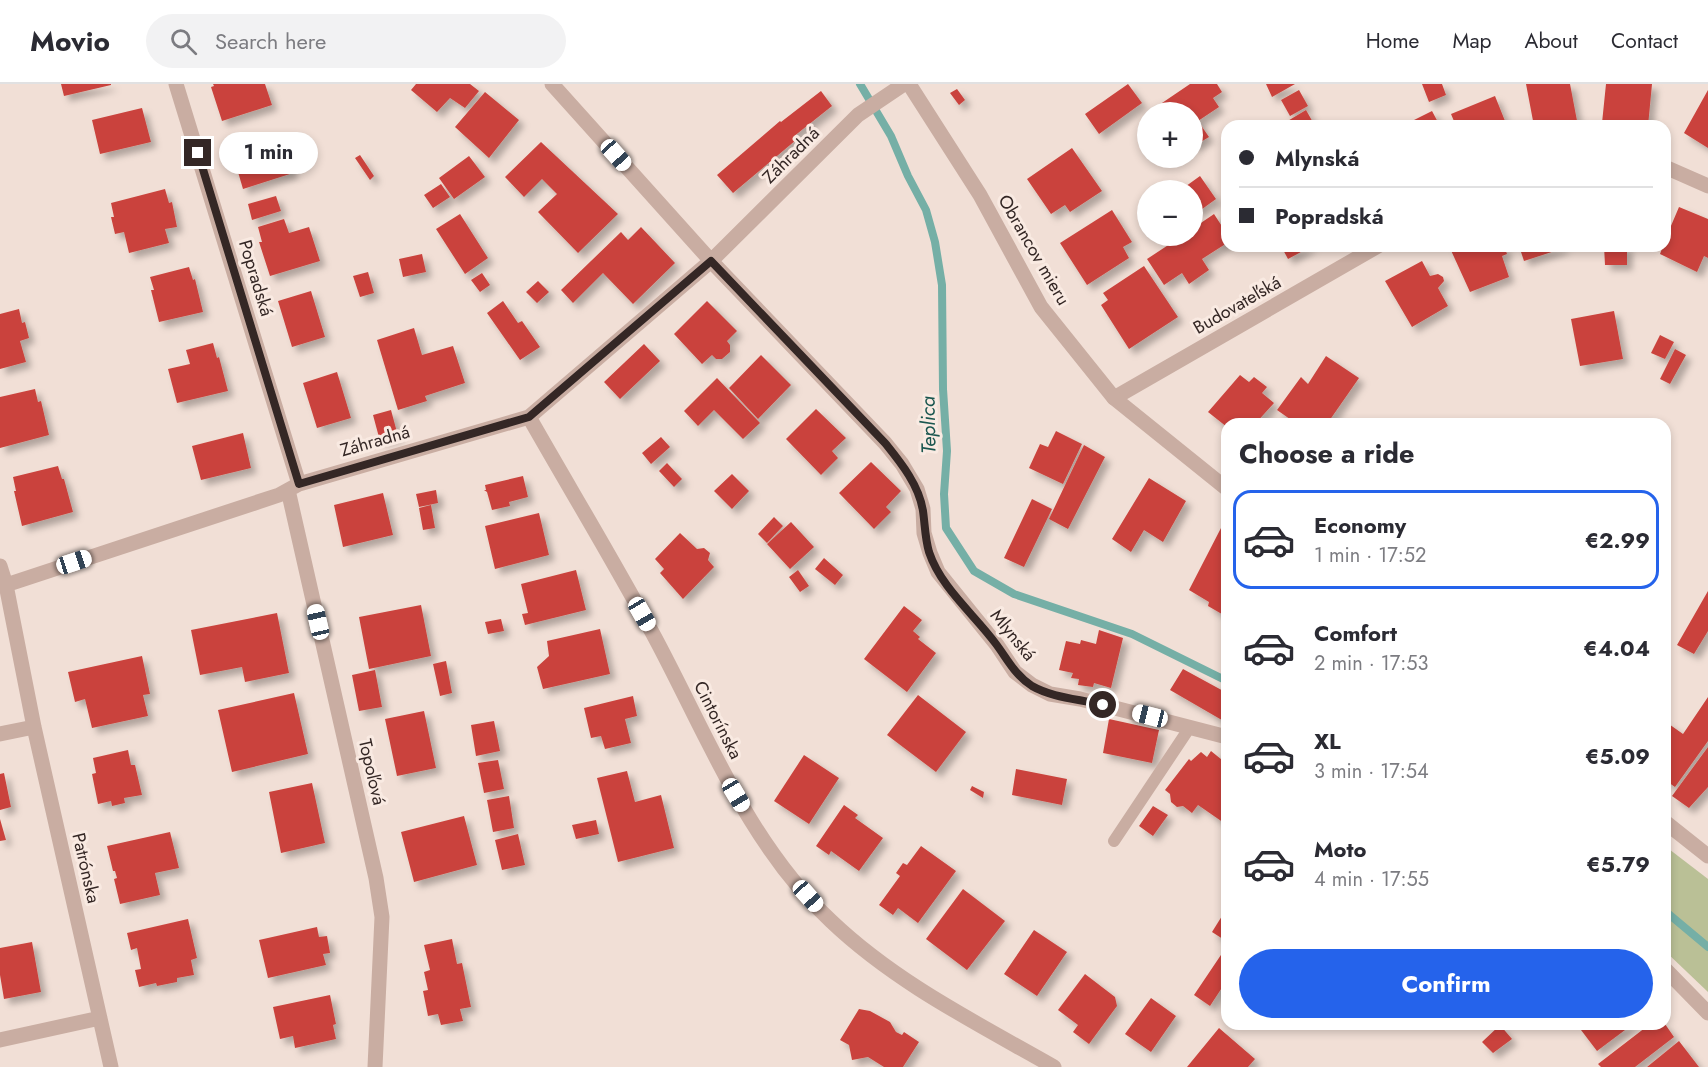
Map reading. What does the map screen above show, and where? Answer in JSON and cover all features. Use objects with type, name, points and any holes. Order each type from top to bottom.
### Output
[{"type":"street","name":"Popradská","points":[[176,84],[293,487]]},
{"type":"street","points":[[552,84],[711,261]]},
{"type":"street","name":"Záhradná","points":[[6,585],[279,495],[293,487],[529,417],[711,261],[858,115],[904,84]]},
{"type":"street","name":"Obrancov mieru","points":[[909,84],[980,195],[1041,307],[1114,398],[1221,484]]},
{"type":"street","points":[[1671,171],[1708,186]]},
{"type":"street","name":"Budovateľská","points":[[1114,398],[1368,252]]},
{"type":"street","name":"Mlynská","points":[[711,261],[885,443],[902,464],[917,489],[923,509],[924,533],[938,572],[997,645],[1015,672],[1032,685],[1050,694],[1080,699],[1221,735]]},
{"type":"street","name":"Cintorínska","points":[[529,417],[653,634],[726,778],[767,845],[797,884],[829,920],[880,963],[916,988],[1054,1067]]},
{"type":"street","name":"Topoľová","points":[[293,487],[376,878],[382,917],[375,1067]]},
{"type":"street","name":"Patrónska","points":[[0,566],[111,1067]]},
{"type":"street","points":[[0,734],[34,727]]},
{"type":"street","points":[[1671,827],[1708,856]]},
{"type":"street","points":[[1671,975],[1708,1012]]},
{"type":"street","points":[[0,1040],[100,1018]]},
{"type":"lane","points":[[1114,841],[1190,727]]},
{"type":"green space","points":[[1671,851],[1708,879],[1708,992],[1671,957]]},
{"type":"building","points":[[61,84],[111,84],[111,85],[64,96]]},
{"type":"building","points":[[213,84],[265,84],[272,105],[222,121],[211,87],[214,86]]},
{"type":"building","points":[[416,84],[470,84],[479,91],[465,108],[450,98],[437,112],[411,90]]},
{"type":"building","points":[[1128,84],[1141,102],[1137,102],[1137,107],[1099,134],[1085,114]]},
{"type":"building","points":[[1190,84],[1217,84],[1222,92],[1213,98],[1219,107],[1203,118],[1203,102],[1163,102]]},
{"type":"building","points":[[1266,84],[1295,84],[1272,97]]},
{"type":"building","points":[[1422,84],[1442,84],[1446,95],[1429,102]]},
{"type":"building","points":[[1526,84],[1570,84],[1577,120],[1533,120]]},
{"type":"building","points":[[1606,84],[1652,84],[1649,120],[1602,120]]},
{"type":"building","points":[[957,89],[965,100],[959,105],[950,93]]},
{"type":"building","points":[[1299,90],[1308,106],[1290,116],[1281,100]]},
{"type":"building","points":[[1708,90],[1708,148],[1684,133]]},
{"type":"building","points":[[821,91],[832,106],[793,137],[796,140],[733,193],[717,175],[780,121]]},
{"type":"building","points":[[485,92],[519,120],[489,158],[455,127]]},
{"type":"building","points":[[1495,96],[1505,120],[1454,120],[1451,114]]},
{"type":"building","points":[[142,108],[151,142],[100,154],[92,120]]},
{"type":"building","points":[[1306,110],[1312,120],[1289,120]]},
{"type":"building","points":[[1432,111],[1437,120],[1414,120]]},
{"type":"building","points":[[1203,128],[1209,137],[1203,141]]},
{"type":"building","points":[[282,140],[293,173],[243,189],[233,155]]},
{"type":"building","points":[[541,142],[618,214],[578,253],[538,212],[557,194],[542,179],[524,197],[505,177]]},
{"type":"building","points":[[1072,148],[1102,191],[1070,212],[1065,205],[1051,214],[1027,179]]},
{"type":"building","points":[[360,155],[374,176],[370,180],[355,158]]},
{"type":"building","points":[[469,156],[485,177],[454,199],[439,178]]},
{"type":"building","points":[[1203,180],[1216,199],[1203,208]]},
{"type":"building","points":[[441,184],[450,197],[433,208],[424,195]]},
{"type":"building","points":[[165,189],[169,203],[172,202],[177,227],[165,229],[169,243],[129,253],[124,232],[115,234],[111,203]]},
{"type":"building","points":[[276,196],[281,211],[252,220],[248,204]]},
{"type":"building","points":[[1679,207],[1708,219],[1708,258],[1704,256],[1697,272],[1660,254],[1661,252],[1671,252],[1671,226]]},
{"type":"building","points":[[1112,210],[1132,242],[1123,247],[1129,258],[1087,285],[1060,243]]},
{"type":"building","points":[[460,214],[488,258],[465,274],[436,229]]},
{"type":"building","points":[[1214,214],[1221,225],[1221,247],[1202,259],[1209,270],[1189,284],[1182,273],[1164,285],[1147,259],[1167,246],[1203,246],[1203,222]]},
{"type":"building","points":[[284,219],[289,233],[309,227],[320,261],[270,276],[259,242],[262,242],[258,227]]},
{"type":"building","points":[[641,227],[675,263],[633,304],[603,273],[573,303],[561,290],[621,232],[628,240]]},
{"type":"building","points":[[1284,252],[1301,252],[1288,259]]},
{"type":"building","points":[[1452,252],[1506,252],[1507,254],[1502,256],[1509,277],[1470,292]]},
{"type":"building","points":[[1521,252],[1552,252],[1524,261]]},
{"type":"building","points":[[1604,252],[1627,252],[1627,265],[1605,265]]},
{"type":"building","points":[[422,254],[426,272],[403,277],[399,259]]},
{"type":"building","points":[[1422,261],[1430,276],[1438,274],[1443,277],[1444,281],[1438,288],[1448,306],[1412,327],[1385,281]]},
{"type":"building","points":[[1144,266],[1178,317],[1129,349],[1101,305],[1108,300],[1103,293]]},
{"type":"building","points":[[189,267],[193,280],[195,279],[203,312],[159,322],[150,277]]},
{"type":"building","points":[[368,272],[374,293],[360,297],[353,276]]},
{"type":"building","points":[[482,273],[490,285],[480,292],[471,280]]},
{"type":"building","points":[[538,281],[549,292],[537,303],[526,292]]},
{"type":"building","points":[[311,291],[325,337],[292,347],[278,301]]},
{"type":"building","points":[[503,301],[518,323],[522,321],[540,347],[520,360],[487,313]]},
{"type":"building","points":[[707,301],[737,331],[727,341],[730,345],[730,352],[722,359],[716,359],[712,355],[702,364],[674,334]]},
{"type":"building","points":[[19,309],[29,338],[20,341],[26,362],[0,369],[0,314]]},
{"type":"building","points":[[1614,311],[1623,359],[1580,366],[1571,319]]},
{"type":"building","points":[[414,328],[422,355],[453,346],[465,383],[425,396],[427,401],[398,410],[377,340]]},
{"type":"building","points":[[1660,335],[1674,342],[1665,359],[1651,353]]},
{"type":"building","points":[[213,343],[228,391],[177,403],[168,369],[190,364],[186,350]]},
{"type":"building","points":[[644,344],[660,361],[620,399],[604,382]]},
{"type":"building","points":[[1675,349],[1686,355],[1670,384],[1660,379]]},
{"type":"building","points":[[761,355],[791,385],[758,419],[729,388]]},
{"type":"building","points":[[1326,356],[1359,378],[1331,418],[1288,418],[1277,410],[1301,377],[1308,384]]},
{"type":"building","points":[[337,372],[351,418],[317,428],[303,383]]},
{"type":"building","points":[[1240,375],[1249,382],[1254,377],[1267,387],[1262,393],[1274,403],[1260,418],[1221,418],[1221,422],[1208,412]]},
{"type":"building","points":[[717,378],[760,423],[743,439],[714,410],[698,426],[684,411]]},
{"type":"building","points":[[35,389],[38,402],[41,401],[49,435],[0,448],[0,397]]},
{"type":"building","points":[[816,409],[846,438],[832,451],[838,458],[821,475],[786,439]]},
{"type":"building","points":[[391,410],[398,436],[380,441],[373,415]]},
{"type":"building","points":[[1056,431],[1082,444],[1063,484],[1029,468],[1040,444],[1048,447]]},
{"type":"building","points":[[243,433],[251,468],[201,480],[192,446]]},
{"type":"building","points":[[661,437],[670,447],[651,464],[642,453]]},
{"type":"building","points":[[1084,445],[1105,457],[1068,529],[1049,519]]},
{"type":"building","points":[[871,462],[901,491],[886,507],[891,512],[874,529],[839,493]]},
{"type":"building","points":[[667,463],[682,479],[674,487],[659,471]]},
{"type":"building","points":[[58,466],[73,512],[22,526],[13,477]]},
{"type":"building","points":[[732,474],[749,491],[732,509],[714,491]]},
{"type":"building","points":[[523,476],[528,497],[509,502],[510,506],[492,510],[487,492],[484,490],[486,490],[485,485]]},
{"type":"building","points":[[1149,478],[1186,501],[1163,542],[1144,530],[1131,552],[1112,539]]},
{"type":"building","points":[[436,490],[438,503],[419,507],[416,494]]},
{"type":"building","points":[[383,493],[393,535],[343,547],[334,505]]},
{"type":"building","points":[[1032,499],[1052,509],[1024,567],[1004,558]]},
{"type":"building","points":[[431,505],[435,528],[423,530],[419,508]]},
{"type":"building","points":[[539,513],[549,555],[495,569],[485,526]]},
{"type":"building","points":[[774,517],[783,526],[767,543],[758,534]]},
{"type":"building","points":[[791,522],[814,547],[790,569],[767,544]]},
{"type":"building","points":[[1221,528],[1221,614],[1208,606],[1209,602],[1189,590]]},
{"type":"building","points":[[680,533],[697,549],[704,548],[710,553],[708,560],[714,567],[683,599],[660,573],[664,569],[655,559]]},
{"type":"building","points":[[824,558],[843,575],[835,585],[815,569]]},
{"type":"building","points":[[576,570],[586,610],[525,625],[522,614],[528,613],[521,584]]},
{"type":"building","points":[[798,570],[809,586],[800,592],[789,577]]},
{"type":"building","points":[[1708,591],[1708,631],[1694,654],[1677,645]]},
{"type":"building","points":[[421,605],[431,656],[369,669],[359,617]]},
{"type":"building","points":[[904,606],[922,620],[913,631],[920,637],[918,639],[936,653],[907,692],[864,659]]},
{"type":"building","points":[[277,613],[289,673],[245,682],[242,667],[200,675],[191,630]]},
{"type":"building","points":[[501,619],[504,631],[488,634],[485,622]]},
{"type":"building","points":[[600,629],[610,674],[543,689],[537,667],[549,656],[547,641]]},
{"type":"building","points":[[1099,630],[1123,638],[1111,688],[1094,683],[1093,687],[1078,685],[1079,679],[1071,678],[1073,673],[1059,670],[1066,641],[1080,644],[1081,640],[1096,644]]},
{"type":"building","points":[[142,656],[150,694],[143,695],[148,716],[92,728],[85,699],[75,702],[68,672]]},
{"type":"building","points":[[446,661],[452,693],[440,696],[433,664]]},
{"type":"building","points":[[1183,669],[1221,690],[1221,720],[1170,690]]},
{"type":"building","points":[[375,670],[382,707],[359,711],[352,675]]},
{"type":"building","points":[[294,693],[308,754],[232,772],[218,710]]},
{"type":"building","points":[[918,695],[966,732],[936,772],[887,735]]},
{"type":"building","points":[[633,696],[637,716],[625,719],[631,743],[605,749],[601,736],[591,738],[584,708]]},
{"type":"building","points":[[1708,697],[1708,741],[1675,787],[1671,784],[1671,726],[1683,734]]},
{"type":"building","points":[[424,711],[436,768],[397,776],[385,719]]},
{"type":"building","points":[[1109,719],[1159,730],[1152,763],[1103,753]]},
{"type":"building","points":[[494,721],[500,751],[476,756],[471,725]]},
{"type":"building","points":[[1708,747],[1708,787],[1689,808],[1672,796]]},
{"type":"building","points":[[128,750],[131,765],[135,765],[142,795],[124,798],[125,803],[112,806],[111,801],[98,804],[92,774],[96,773],[93,758]]},
{"type":"building","points":[[1211,751],[1221,759],[1221,821],[1198,805],[1192,813],[1183,806],[1177,807],[1171,802],[1170,794],[1165,790],[1189,759],[1191,761],[1201,752],[1207,757]]},
{"type":"building","points":[[804,755],[839,778],[809,824],[774,801]]},
{"type":"building","points":[[498,760],[504,789],[484,793],[478,763]]},
{"type":"building","points":[[1016,769],[1067,779],[1062,805],[1012,795]]},
{"type":"building","points":[[627,771],[635,802],[661,795],[674,848],[618,862],[597,778]]},
{"type":"building","points":[[4,773],[11,807],[0,810],[0,774]]},
{"type":"building","points":[[312,783],[325,843],[281,853],[269,792]]},
{"type":"building","points":[[972,786],[984,792],[983,798],[970,790]]},
{"type":"building","points":[[509,796],[514,828],[493,832],[487,800]]},
{"type":"building","points":[[844,805],[858,815],[855,818],[883,838],[859,871],[831,851],[829,855],[816,846]]},
{"type":"building","points":[[1153,806],[1168,815],[1153,836],[1139,826]]},
{"type":"building","points":[[464,816],[477,865],[414,882],[401,832]]},
{"type":"building","points":[[0,819],[6,840],[0,841]]},
{"type":"building","points":[[596,820],[599,834],[576,839],[572,825]]},
{"type":"building","points":[[170,832],[179,868],[155,873],[160,895],[120,904],[114,879],[117,878],[107,846]]},
{"type":"building","points":[[518,834],[525,865],[502,870],[495,840]]},
{"type":"building","points":[[921,846],[956,871],[918,923],[898,908],[893,915],[879,905],[900,876],[896,873],[903,863],[907,865]]},
{"type":"building","points":[[963,889],[1005,921],[967,970],[926,939]]},
{"type":"building","points":[[1221,918],[1221,938],[1212,932]]},
{"type":"building","points":[[188,919],[197,958],[191,960],[194,975],[177,978],[177,982],[139,987],[135,970],[141,969],[137,948],[131,950],[127,933]]},
{"type":"building","points":[[317,927],[319,937],[327,936],[330,953],[323,954],[326,965],[268,978],[259,940]]},
{"type":"building","points":[[1034,930],[1067,952],[1037,996],[1004,974]]},
{"type":"building","points":[[452,939],[457,964],[462,963],[471,1007],[460,1009],[463,1021],[441,1025],[438,1014],[428,1016],[423,991],[428,990],[424,972],[430,970],[424,945]]},
{"type":"building","points":[[32,942],[41,992],[4,999],[0,975],[0,948]]},
{"type":"building","points":[[1221,955],[1221,989],[1210,1006],[1194,995]]},
{"type":"building","points":[[1085,974],[1115,997],[1117,1006],[1089,1044],[1073,1032],[1078,1025],[1058,1010]]},
{"type":"building","points":[[330,995],[336,1024],[333,1025],[336,1039],[295,1048],[293,1036],[280,1039],[273,1007]]},
{"type":"building","points":[[1151,998],[1176,1016],[1151,1052],[1125,1034]]},
{"type":"building","points":[[859,1009],[870,1011],[890,1022],[896,1032],[902,1035],[904,1032],[919,1042],[903,1067],[884,1067],[868,1057],[852,1060],[849,1045],[840,1040]]},
{"type":"building","points":[[1219,1028],[1255,1059],[1248,1067],[1187,1067]]},
{"type":"building","points":[[1495,1030],[1504,1030],[1512,1039],[1493,1053],[1482,1042]]},
{"type":"building","points":[[1581,1030],[1625,1030],[1597,1051]]},
{"type":"building","points":[[1642,1030],[1669,1030],[1674,1037],[1635,1067],[1601,1067],[1598,1064]]},
{"type":"building","points":[[1679,1041],[1699,1067],[1647,1067]]},
{"type":"waterway","name":"Teplica","points":[[860,84],[891,136],[926,210],[935,242],[942,285],[943,389],[947,451],[944,494],[946,528],[974,571],[1014,594],[1132,634],[1221,678]]},
{"type":"waterway","name":"Teplica","points":[[1671,916],[1708,947]]},
{"type":"route","points":[[198,153],[299,484],[529,417],[711,261],[885,443],[902,464],[917,489],[923,509],[924,533],[938,572],[997,645],[1015,672],[1032,685],[1050,694],[1103,705]]}]
